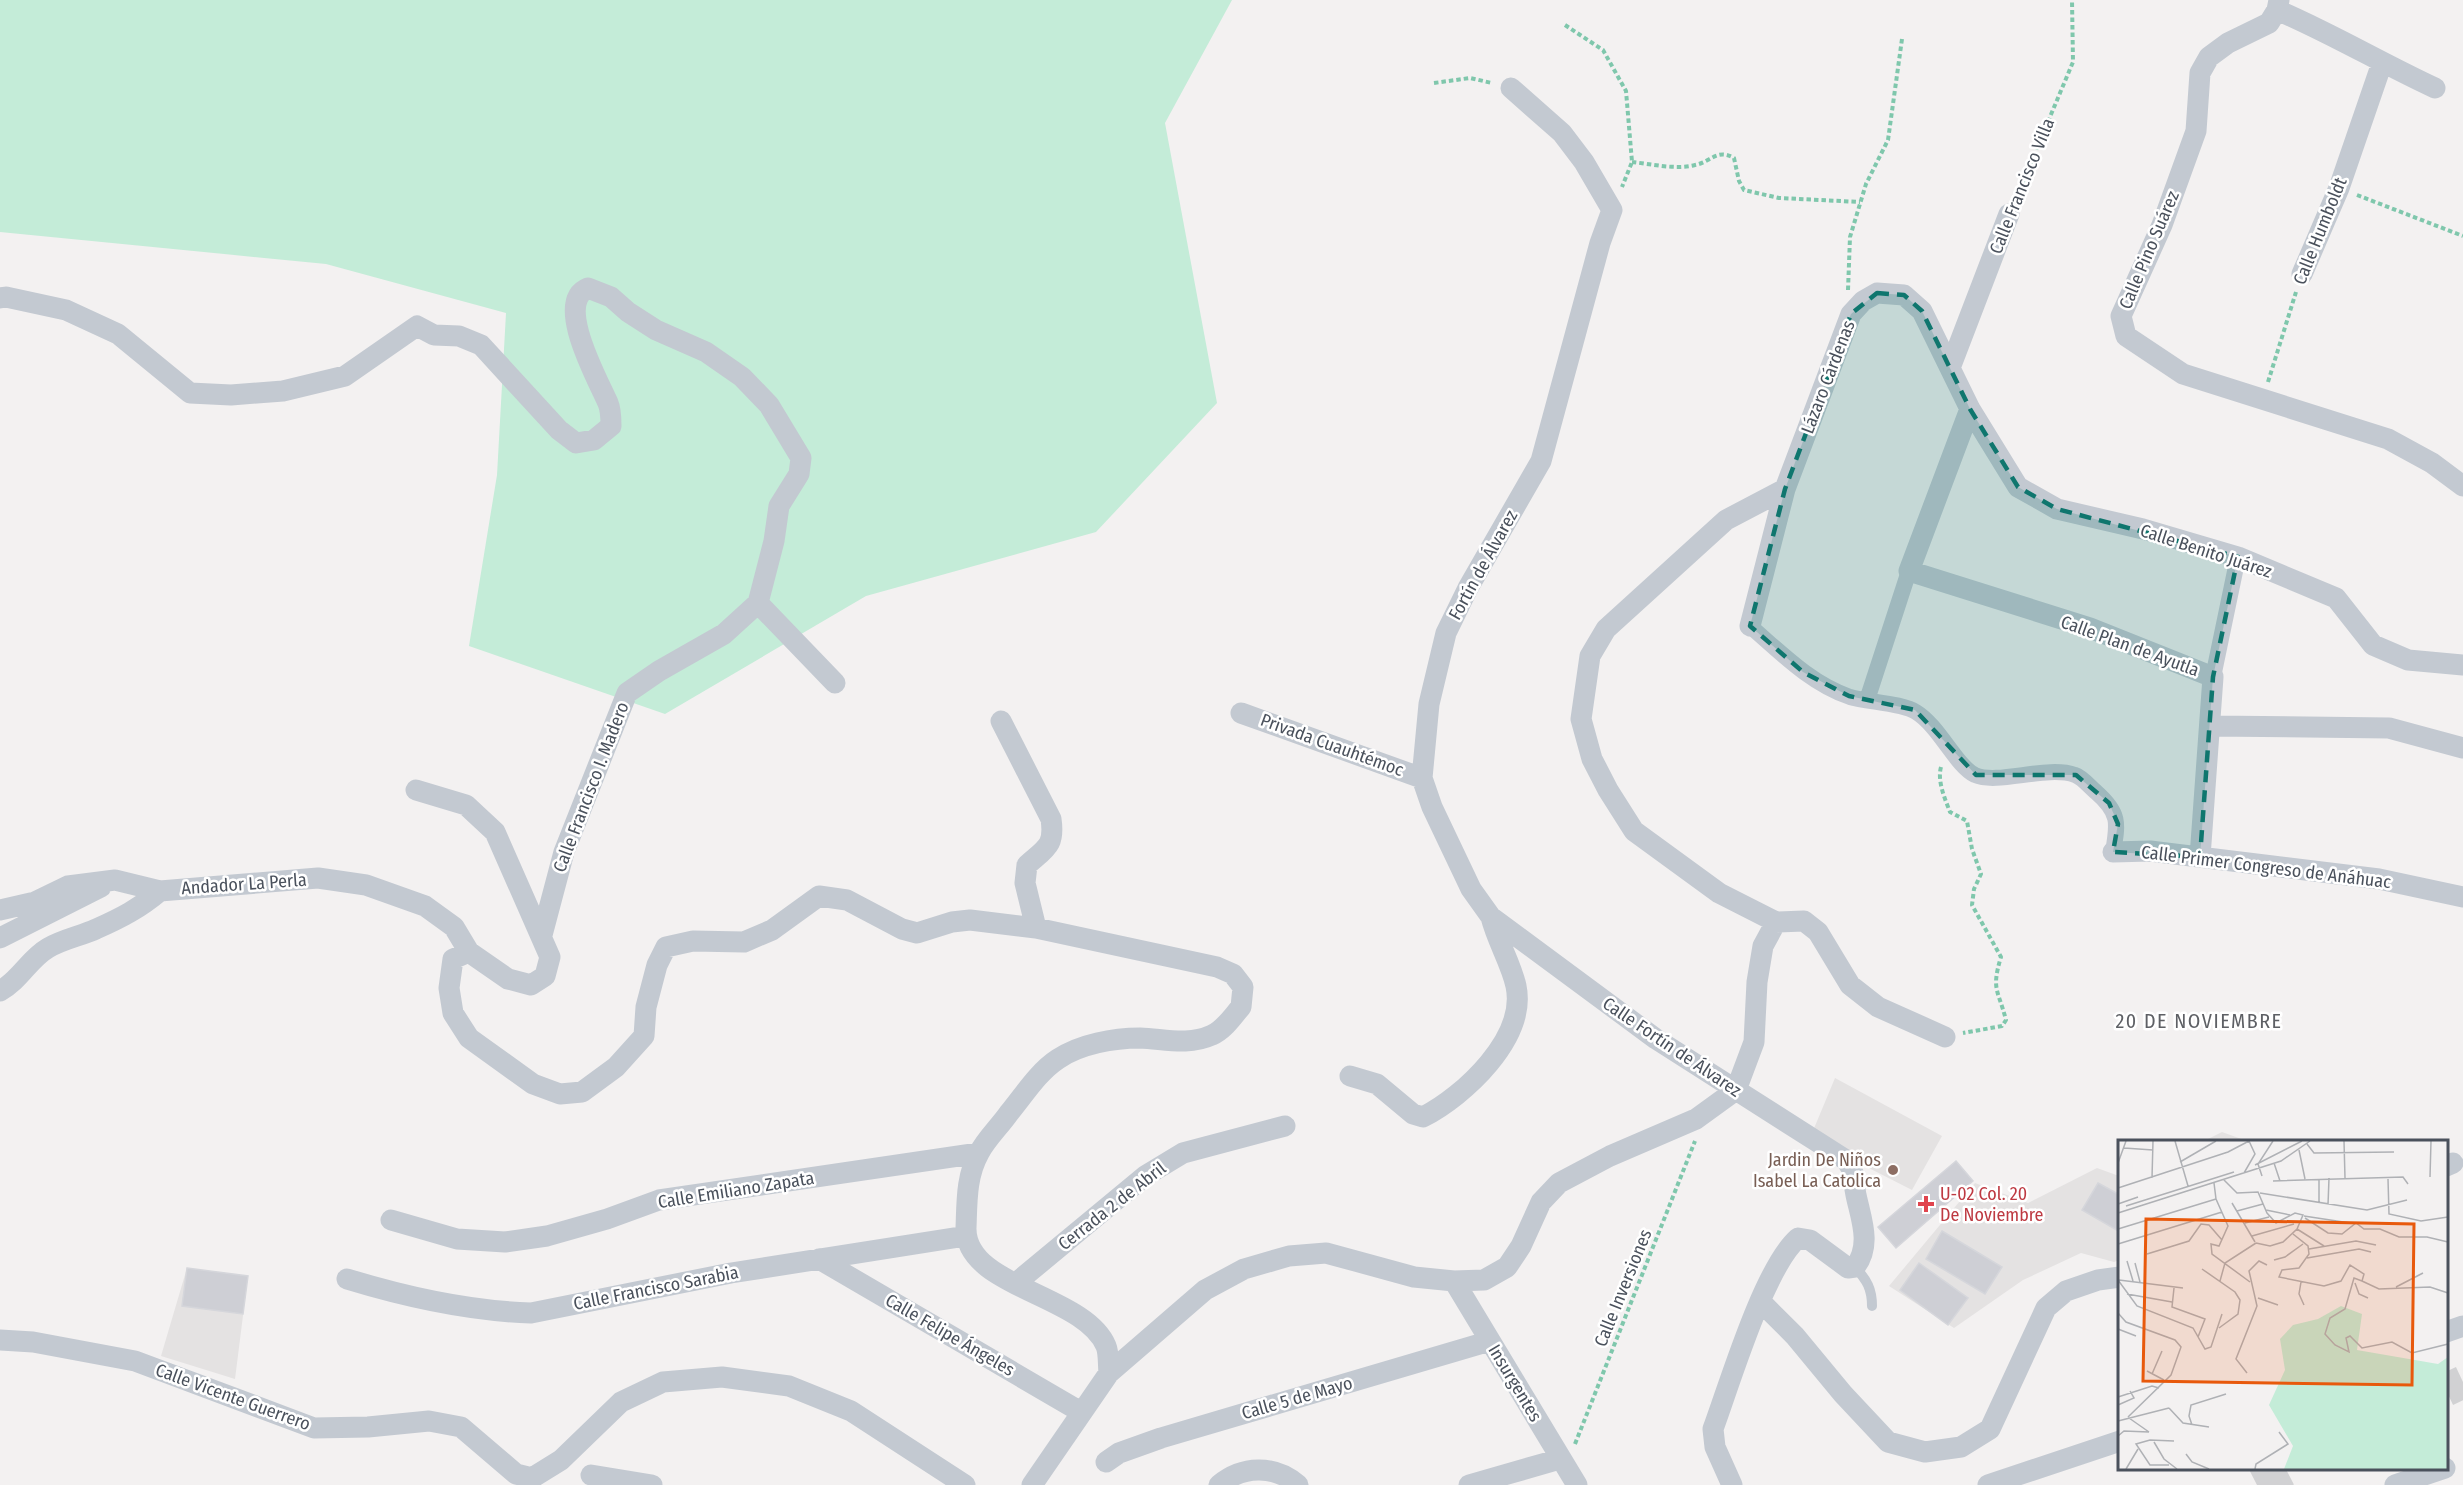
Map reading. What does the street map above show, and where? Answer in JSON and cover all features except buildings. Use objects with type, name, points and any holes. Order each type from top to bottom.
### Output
[{"type":"street","name":"Calle Pino Suárez","points":[[2434,88],[2382,63],[2278,5],[2269,23],[2228,43],[2209,57],[2200,73],[2196,131],[2162,225],[2121,316],[2127,336],[2183,374],[2388,439],[2432,463],[2463,486]]},
{"type":"street","name":"Calle Humboldt","points":[[2302,274],[2339,188],[2382,63]]},
{"type":"street","points":[[1511,88],[1562,134],[1584,162],[1612,210]]},
{"type":"street","name":"Fortín de Álvarez","points":[[1491,917],[1471,889],[1437,818],[1422,778],[1429,704],[1446,633],[1468,588],[1541,461],[1600,243],[1612,210]]},
{"type":"street","name":"Calle Francisco Villa","points":[[1950,368],[2009,214]]},
{"type":"street","points":[[0,298],[6,297],[66,310],[118,334],[190,393],[231,394],[283,391],[345,376],[417,326],[434,335],[459,336],[481,345],[559,430],[576,443],[594,440],[611,426],[609,405],[595,376],[574,313],[575,301],[581,291],[588,288],[600,291],[612,297],[628,312],[656,330],[706,352],[742,377],[769,405],[801,458],[799,474],[779,506],[774,541],[758,603],[835,683]]},
{"type":"street","name":"Lázaro Cárdenas","points":[[1750,626],[1785,489],[1851,314],[1863,301],[1877,293],[1904,295],[1922,311],[1970,409]]},
{"type":"street","points":[[1867,700],[1909,571],[1970,409]]},
{"type":"street","name":"Calle Benito Juárez","points":[[1970,409],[2018,488],[2057,509],[2143,529],[2238,557],[2336,598],[2373,645],[2408,660],[2463,665]]},
{"type":"street","points":[[1785,489],[1726,520],[1606,629],[1590,656],[1581,718],[1592,759],[1634,831],[1719,893],[1776,922],[1804,921],[1818,932],[1850,985],[1878,1007],[1945,1037]]},
{"type":"street","points":[[2213,677],[2238,557]]},
{"type":"street","name":"Calle Plan de Ayutla","points":[[1909,571],[2090,628],[2213,677],[2200,857]]},
{"type":"street","name":"Calle Francisco I. Madero","points":[[469,952],[508,979],[531,985],[545,975],[550,957],[542,935],[564,852],[627,693],[659,671],[724,634],[758,603]]},
{"type":"street","points":[[1750,626],[1803,672],[1849,696],[1915,710],[1932,725],[1963,766]]},
{"type":"street","name":"Privada Cuauhtémoc","points":[[1241,713],[1422,778]]},
{"type":"street","points":[[1001,721],[1051,819],[1053,836],[1046,848],[1028,865],[1025,883],[1036,928]]},
{"type":"street","points":[[2211,726],[2388,728],[2463,748]]},
{"type":"street","name":"Calle Primer Congreso de Anáhuac","points":[[1963,766],[1976,775],[2000,777],[2051,772],[2076,775],[2109,803],[2118,824],[2113,852],[2150,851],[2379,879],[2463,897]]},
{"type":"street","points":[[416,790],[466,805],[495,832],[542,935]]},
{"type":"street","name":"Andador La Perla","points":[[0,910],[35,902],[68,886],[115,880],[160,891],[318,878],[366,885],[425,906],[454,927],[469,952]]},
{"type":"street","points":[[0,938],[115,880]]},
{"type":"street","points":[[0,991],[23,973],[33,959],[50,947],[97,929],[139,909],[160,891]]},
{"type":"street","points":[[469,952],[453,959],[449,988],[453,1013],[469,1038],[534,1084],[560,1094],[582,1092],[616,1067],[644,1036],[646,1007],[657,965],[666,947],[693,941],[744,942],[772,930],[819,896],[847,900],[902,929],[917,933],[952,922],[970,920],[1036,928],[1217,967],[1233,974],[1243,987],[1241,1007],[1213,1035],[1189,1043],[1139,1038],[1105,1042],[1077,1049],[1057,1059],[1038,1077],[979,1153],[968,1186],[966,1236],[975,1258],[992,1272],[1082,1319],[1096,1330],[1106,1347],[1109,1373]]},
{"type":"street","points":[[1350,1076],[1377,1084],[1413,1114],[1423,1117],[1458,1094],[1498,1053],[1515,1018],[1516,987],[1496,938],[1491,917]]},
{"type":"street","name":"Calle Fortín de Álvarez","points":[[1491,917],[1656,1039],[1846,1160],[1855,1173],[1855,1194],[1862,1210],[1865,1230],[1864,1248],[1860,1261],[1855,1267]]},
{"type":"street","points":[[1032,1485],[1109,1373],[1205,1290],[1244,1269],[1289,1256],[1326,1253],[1414,1277],[1454,1281],[1484,1280],[1507,1267],[1521,1246],[1541,1202],[1559,1183],[1610,1156],[1696,1119],[1736,1090],[1754,1042],[1757,982],[1763,946],[1776,922]]},
{"type":"street","name":"Cerrada 2 de Abril","points":[[1016,1283],[1145,1176],[1183,1153],[1285,1126]]},
{"type":"street","name":"Calle Emiliano Zapata","points":[[391,1220],[457,1239],[515,1240],[547,1236],[607,1219],[659,1200],[979,1153]]},
{"type":"street","name":"Calle Francisco Sarabia","points":[[347,1279],[394,1293],[503,1312],[531,1313],[731,1273],[966,1236]]},
{"type":"street","points":[[1732,1485],[1715,1447],[1713,1429],[1761,1302],[1788,1247],[1798,1238],[1810,1240],[1841,1264],[1848,1268],[1855,1267]]},
{"type":"street","name":"Calle Felipe Ángeles","points":[[819,1259],[1081,1412]]},
{"type":"street","points":[[1761,1302],[1795,1336],[1843,1394],[1888,1442],[1925,1452],[1961,1447],[1990,1429],[2046,1308],[2066,1292],[2098,1280],[2118,1277]]},
{"type":"street","name":"Insurgentes","points":[[1454,1281],[1577,1485]]},
{"type":"street","points":[[2448,1331],[2463,1326]]},
{"type":"street","name":"Calle Vicente Guerrero","points":[[0,1340],[33,1342],[135,1361],[314,1428],[368,1427],[429,1421],[461,1426],[516,1474],[532,1478],[561,1460],[621,1402],[663,1382],[722,1377],[789,1386],[851,1411],[965,1485]]},
{"type":"street","name":"Calle 5 de Mayo","points":[[1106,1462],[1119,1453],[1161,1438],[1490,1341]]},
{"type":"street","points":[[1988,1485],[2118,1442]]},
{"type":"street","points":[[1469,1485],[1560,1459]]},
{"type":"street","points":[[2448,1467],[2463,1463]]},
{"type":"street","points":[[1219,1485],[1230,1476],[1248,1470],[1270,1470],[1291,1479],[1298,1485]]},
{"type":"street","points":[[2395,1485],[2440,1470]]},
{"type":"street","points":[[591,1475],[652,1485]]},
{"type":"lane","points":[[1855,1267],[1865,1277],[1872,1292],[1872,1306]]},
{"type":"path","name":"Calle Francisco Villa","points":[[2009,214],[2073,63],[2072,0]]},
{"type":"path","points":[[1565,25],[1603,50],[1626,91],[1632,162],[1612,210]]},
{"type":"path","points":[[1851,314],[1847,281],[1850,237],[1866,184],[1888,140],[1902,39]]},
{"type":"path","points":[[1434,83],[1470,78],[1511,88]]},
{"type":"path","points":[[1632,162],[1691,166],[1704,163],[1714,155],[1727,154],[1734,158],[1739,181],[1744,190],[1779,198],[1860,202]]},
{"type":"path","points":[[2339,188],[2463,236]]},
{"type":"path","name":"Calle Humboldt","points":[[2263,400],[2302,274]]},
{"type":"path","points":[[1945,1037],[2002,1026],[2006,1020],[1996,993],[1995,980],[2001,957],[1972,905],[1974,889],[1982,874],[1972,849],[1967,821],[1950,812],[1942,789],[1940,770],[1944,763],[1963,766]]},
{"type":"path","name":"Calle Inversiones","points":[[1560,1459],[1572,1452],[1695,1141],[1696,1119]]},
{"type":"highlighted area","points":[[1877,293],[1904,295],[1922,311],[1970,409],[2018,487],[2057,509],[2238,557],[2213,677],[2200,857],[2113,852],[2118,824],[2109,803],[2076,775],[1976,775],[1915,710],[1849,696],[1803,672],[1750,626],[1785,489],[1851,314]]},
{"type":"shaded area","points":[[1835,1078],[1942,1136],[1912,1190],[1810,1138]]},
{"type":"shaded area","points":[[2222,1132],[2244,1140],[2206,1140]]},
{"type":"shaded area","points":[[2097,1168],[2118,1176],[2118,1260],[2114,1262],[2081,1253],[2023,1280],[1954,1328],[1889,1286],[1975,1183],[2028,1203]]},
{"type":"shaded area","points":[[187,1268],[248,1276],[235,1379],[161,1356]]},
{"type":"green space","points":[[0,0],[1232,0],[1165,123],[1217,403],[1096,532],[866,596],[665,714],[469,646],[497,475],[506,313],[326,264],[0,232]]},
{"type":"tunnel","points":[[2448,1389],[2463,1382]]},
{"type":"tunnel","points":[[2257,1485],[2286,1470]]},
{"type":"place","name":"Jardin De Niños Isabel La Catolica","points":[[1893,1170]]},
{"type":"place","name":"U-02 Col. 20 De Noviembre","points":[[1926,1204]]},
{"type":"district","name":"20 DE NOVIEMBRE","points":[[2199,1021]]}]
